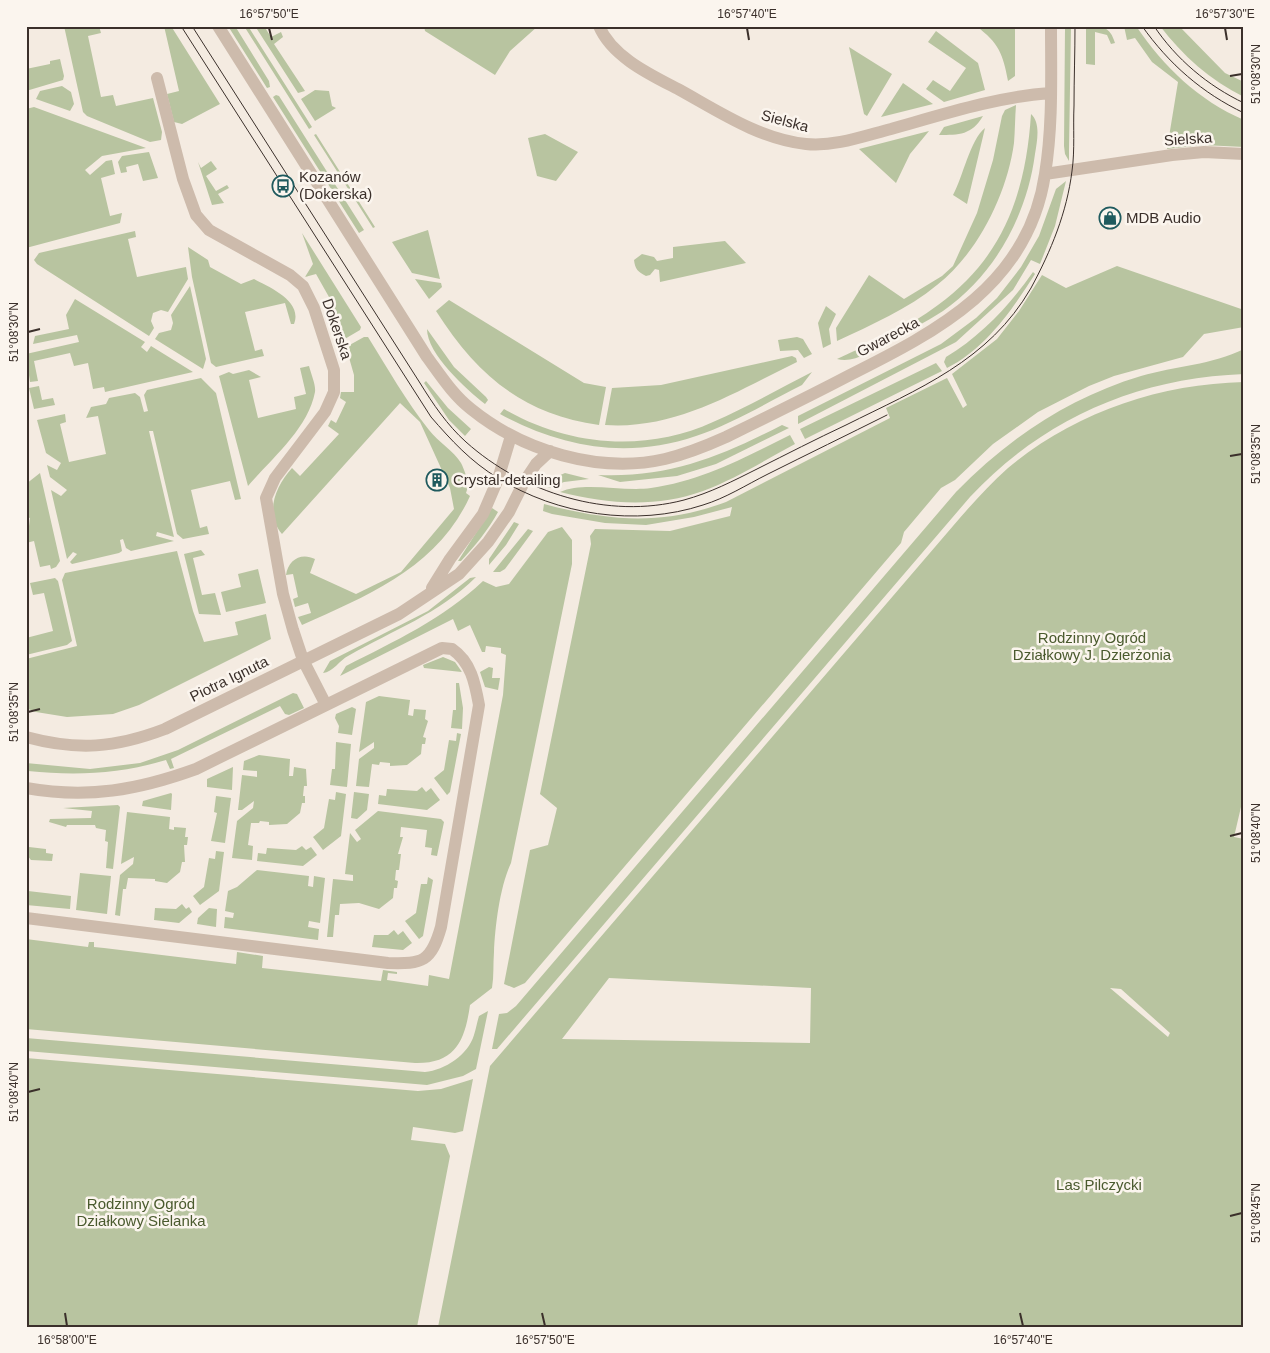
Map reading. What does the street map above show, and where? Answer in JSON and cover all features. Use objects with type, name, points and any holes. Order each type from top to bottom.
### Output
[{"type":"street","points":[[218,26],[427,357],[450,389],[470,409],[511,436]]},
{"type":"street","name":"Sielska","points":[[599,26],[613,46],[647,72],[757,132],[807,144],[822,145],[851,139],[994,101],[1050,93]]},
{"type":"street","name":"Gwarecka","points":[[511,436],[550,451],[591,460],[631,463],[664,459],[701,448],[922,339],[966,309],[1000,275],[1025,235],[1036,209],[1045,174],[1050,93],[1051,26]]},
{"type":"street","name":"Dokerska","points":[[157,78],[183,179],[196,216],[210,230],[290,275],[303,286],[314,308],[334,370],[334,392],[328,408],[310,435],[275,478],[266,498],[283,594],[303,660],[326,705]]},
{"type":"street","name":"Sielska","points":[[1045,174],[1180,154],[1204,152],[1244,154]]},
{"type":"street","name":"Piotra Ignuta","points":[[431,591],[450,558],[483,514],[498,478],[511,436]]},
{"type":"street","name":"Piotra Ignuta","points":[[26,737],[57,745],[75,746],[108,746],[134,741],[165,729],[399,614],[459,574],[475,559],[504,520],[530,472],[550,451]]},
{"type":"street","points":[[26,788],[66,794],[133,789],[196,769],[442,648],[452,648],[459,653],[473,676],[479,705],[442,918],[436,947],[423,961],[407,964],[388,963],[26,918]]},
{"type":"green space","points":[[64,26],[99,26],[101,33],[88,36],[101,97],[113,95],[116,106],[153,98],[162,132],[161,140],[150,142],[87,116],[83,112]]},
{"type":"green space","points":[[164,26],[171,26],[220,104],[182,124],[174,122],[167,94],[179,91]]},
{"type":"green space","points":[[228,26],[235,26],[269,81],[270,87],[267,88]]},
{"type":"green space","points":[[244,26],[248,26],[312,127],[309,129]]},
{"type":"green space","points":[[255,26],[264,26],[271,37],[281,32],[283,37],[274,44],[305,91],[298,93]]},
{"type":"green space","points":[[424,26],[538,26],[510,51],[495,75],[425,31]]},
{"type":"green space","points":[[976,26],[1015,26],[1015,76],[1008,81],[999,50],[990,38]]},
{"type":"green space","points":[[1071,26],[1069,161],[1065,154],[1064,146],[1065,28]]},
{"type":"green space","points":[[1086,26],[1105,28],[1111,33],[1115,43],[1111,44],[1107,35],[1095,32],[1095,65],[1086,64]]},
{"type":"green space","points":[[1124,26],[1136,26],[1158,55],[1183,81],[1212,103],[1244,120],[1244,147],[1203,145],[1167,149],[1178,82],[1152,62],[1135,38],[1127,40]]},
{"type":"green space","points":[[1160,26],[1179,26],[1225,73],[1244,82],[1244,97],[1220,83],[1198,66]]},
{"type":"green space","points":[[936,31],[978,63],[985,90],[944,102],[926,89],[933,80],[950,91],[966,68],[928,42]]},
{"type":"green space","points":[[849,47],[892,74],[867,116],[864,114]]},
{"type":"green space","points":[[60,59],[64,76],[63,80],[26,91],[26,69],[50,64],[50,61]]},
{"type":"green space","points":[[903,83],[933,104],[881,117]]},
{"type":"green space","points":[[62,86],[71,92],[74,104],[70,111],[36,99],[40,91]]},
{"type":"green space","points":[[315,90],[329,91],[332,106],[336,108],[315,121],[301,99]]},
{"type":"green space","points":[[279,96],[364,230],[359,233],[273,97]]},
{"type":"green space","points":[[1016,105],[1014,143],[1005,182],[978,239],[952,272],[926,294],[889,316],[837,341],[836,328],[869,275],[904,299],[942,276],[953,266],[977,213],[993,160],[1002,116],[1005,110]]},
{"type":"green space","points":[[34,107],[146,148],[102,156],[85,170],[90,175],[106,161],[112,160],[115,174],[101,178],[110,216],[122,213],[120,223],[26,248],[26,109]]},
{"type":"green space","points":[[1031,114],[1036,122],[1038,132],[1031,177],[1016,221],[1006,242],[993,262],[962,296],[943,311],[863,355],[850,360],[837,359],[914,321],[938,305],[961,286],[980,266],[995,244],[1017,196],[1024,170]]},
{"type":"green space","points":[[983,116],[974,127],[964,133],[939,135],[944,127]]},
{"type":"green space","points":[[985,128],[967,204],[953,195],[975,141]]},
{"type":"green space","points":[[929,131],[910,154],[896,183],[859,149]]},
{"type":"green space","points":[[316,134],[375,227],[373,228],[314,135]]},
{"type":"green space","points":[[545,134],[578,152],[556,181],[537,176],[528,138]]},
{"type":"green space","points":[[149,152],[158,178],[143,181],[138,164],[126,167],[127,172],[121,173],[118,162],[122,156]]},
{"type":"green space","points":[[211,161],[217,169],[206,176],[216,191],[227,185],[229,188],[218,194],[224,203],[212,205],[198,162],[201,168]]},
{"type":"green space","points":[[1066,181],[1055,226],[1040,264],[1031,260],[1013,290],[956,342],[798,424],[798,416],[941,344],[976,318],[997,298],[1021,267],[1039,236],[1056,189]]},
{"type":"green space","points":[[428,230],[440,279],[412,273],[392,242]]},
{"type":"green space","points":[[135,231],[136,237],[128,239],[137,277],[186,267],[188,279],[168,312],[161,310],[153,313],[151,321],[154,328],[149,336],[37,264],[34,260],[39,253]]},
{"type":"green space","points":[[302,233],[361,327],[360,330],[343,340],[329,297],[316,274],[305,277],[313,264]]},
{"type":"green space","points":[[725,241],[746,263],[660,282],[659,270],[655,269],[650,275],[646,276],[637,270],[634,263],[634,260],[642,254],[654,257],[657,261],[673,258],[673,247]]},
{"type":"green space","points":[[188,247],[208,260],[210,267],[241,284],[254,279],[283,296],[294,308],[294,324],[291,324],[285,303],[245,312],[255,351],[262,349],[264,356],[216,367],[211,363],[192,277]]},
{"type":"green space","points":[[1117,266],[1244,310],[1244,327],[1204,334],[1183,357],[1114,376],[1089,386],[1038,412],[993,444],[955,480],[941,488],[904,532],[901,543],[525,983],[514,988],[504,984],[530,850],[548,845],[557,808],[540,794],[591,544],[590,536],[595,529],[670,531],[730,516],[732,507],[694,517],[646,525],[605,523],[552,514],[543,511],[544,504],[590,514],[635,518],[657,518],[702,510],[726,502],[890,418],[886,408],[947,378],[963,408],[967,405],[952,374],[997,339],[1019,311],[1042,275],[1066,288]]},
{"type":"green space","points":[[1033,272],[1035,274],[1026,288],[997,327],[974,350],[947,368],[944,362],[946,357],[983,330],[1014,297]]},
{"type":"green space","points":[[415,279],[441,283],[442,287],[429,299]]},
{"type":"green space","points":[[190,286],[206,359],[203,369],[155,339],[159,333],[171,330],[173,323],[171,315]]},
{"type":"green space","points":[[75,299],[145,342],[141,347],[147,352],[151,346],[193,372],[105,392],[104,387],[93,389],[88,363],[74,366],[70,353],[34,361],[38,381],[30,382],[26,354],[79,342],[77,335],[33,344],[35,336],[69,329],[66,315]]},
{"type":"green space","points":[[449,300],[584,383],[606,387],[599,425],[572,420],[547,412],[524,401],[504,388],[468,354],[436,311]]},
{"type":"green space","points":[[826,306],[836,314],[829,329],[831,344],[823,348],[818,323]]},
{"type":"green space","points":[[427,329],[454,367],[486,397],[488,400],[485,404],[458,380],[440,360],[433,349]]},
{"type":"green space","points":[[364,337],[368,337],[429,430],[461,463],[467,482],[466,493],[470,496],[456,521],[440,542],[420,560],[376,590],[302,625],[298,617],[311,613],[308,603],[295,607],[293,599],[298,597],[293,574],[286,575],[292,562],[305,556],[315,559],[310,573],[356,594],[401,572],[454,509],[450,488],[420,422],[400,403],[282,534],[277,526],[274,517],[274,500],[286,475],[292,468],[300,476],[339,434],[328,426],[331,420],[336,423],[346,402],[340,398],[341,392],[354,392],[354,375],[346,347]]},
{"type":"green space","points":[[797,337],[803,339],[812,354],[804,358],[798,350],[780,351],[778,340]]},
{"type":"green space","points":[[1244,349],[1244,374],[1205,377],[1166,384],[1130,394],[1094,408],[1061,425],[1029,445],[998,469],[970,497],[497,1049],[492,1049],[499,1014],[507,1013],[516,1006],[956,492],[976,472],[1019,437],[1041,422],[1089,396],[1141,376],[1219,359]]},
{"type":"green space","points":[[792,356],[796,358],[797,362],[704,407],[656,421],[631,425],[605,425],[612,388],[661,385]]},
{"type":"green space","points":[[936,363],[942,371],[805,439],[800,429]]},
{"type":"green space","points":[[309,366],[315,392],[305,418],[288,443],[248,486],[219,376],[229,372],[233,374],[249,370],[261,377],[249,380],[258,418],[296,409],[294,397],[306,394],[300,368]]},
{"type":"green space","points":[[812,372],[802,385],[723,425],[696,436],[671,443],[645,447],[620,448],[571,442],[523,426],[500,414],[504,409],[554,431],[580,438],[634,441],[661,438],[687,432],[713,422]]},
{"type":"green space","points":[[201,378],[216,393],[241,499],[235,500],[230,481],[191,490],[200,528],[207,526],[209,534],[183,539],[177,534],[153,431],[149,431],[174,537],[157,532],[156,536],[174,541],[131,551],[126,548],[123,539],[120,540],[122,551],[119,553],[72,564],[70,562],[77,554],[73,552],[67,559],[51,490],[61,496],[67,490],[50,477],[47,465],[57,470],[61,463],[46,453],[37,420],[65,414],[66,422],[60,424],[69,462],[106,454],[98,416],[86,418],[91,407],[106,404],[109,398],[135,393],[140,397],[144,412],[148,411],[144,395],[147,390]]},
{"type":"green space","points":[[426,381],[448,408],[471,429],[465,436],[449,420],[424,383]]},
{"type":"green space","points":[[1244,382],[1244,794],[1234,837],[1244,839],[1244,1327],[438,1327],[490,1066],[959,519],[979,496],[1008,468],[1061,432],[1089,417],[1118,405],[1180,389]],"holes":[[[609,978],[811,988],[810,1043],[562,1039]],[[1110,988],[1121,989],[1170,1033],[1168,1037]]]},
{"type":"green space","points":[[39,386],[42,400],[53,398],[55,405],[34,409],[29,388]]},
{"type":"green space","points":[[782,425],[789,428],[716,464],[677,476],[620,482],[598,475],[624,475],[671,469],[715,456]]},
{"type":"green space","points":[[790,435],[795,444],[727,481],[685,496],[667,500],[632,502],[596,499],[560,492],[580,487],[640,489],[670,485],[723,467]]},
{"type":"green space","points":[[40,473],[60,561],[56,567],[51,569],[50,565],[40,567],[34,541],[26,543],[26,527],[29,526],[30,518],[26,517],[26,484]]},
{"type":"green space","points":[[565,473],[589,479],[564,482],[550,488],[540,484]]},
{"type":"green space","points":[[492,508],[498,512],[490,525],[461,561],[458,561]]},
{"type":"green space","points":[[514,522],[519,524],[506,545],[489,565],[489,559]]},
{"type":"green space","points":[[562,527],[572,540],[572,564],[511,863],[499,906],[492,988],[470,1005],[465,1029],[456,1048],[440,1059],[415,1063],[26,1029],[26,939],[88,947],[89,942],[94,942],[94,947],[236,964],[237,952],[263,956],[262,968],[381,981],[383,970],[397,972],[397,974],[388,973],[387,980],[428,986],[429,975],[449,979],[503,695],[506,655],[501,653],[501,648],[486,646],[485,652],[482,652],[470,625],[458,631],[453,619],[340,676],[346,666],[435,618],[468,595],[483,581],[496,587],[509,584],[548,532]]},
{"type":"green space","points":[[528,529],[533,531],[505,569],[500,572],[493,572]]},
{"type":"green space","points":[[201,550],[205,555],[193,558],[202,595],[215,593],[221,615],[199,614],[184,554]]},
{"type":"green space","points":[[177,551],[193,611],[204,642],[238,635],[235,622],[266,614],[271,639],[139,705],[113,714],[67,717],[36,712],[26,708],[26,659],[77,646],[62,580],[65,573]]},
{"type":"green space","points":[[258,569],[266,603],[226,612],[221,592],[241,587],[238,574]]},
{"type":"green space","points":[[476,577],[447,601],[415,621],[348,656],[323,673],[330,661],[428,611],[470,578]]},
{"type":"green space","points":[[55,578],[58,581],[72,641],[67,645],[26,655],[26,638],[53,631],[44,593],[33,595],[30,583]]},
{"type":"green space","points":[[443,657],[455,662],[462,672],[424,668],[423,665]]},
{"type":"green space","points":[[489,667],[493,668],[492,678],[500,678],[498,690],[485,687],[480,672]]},
{"type":"green space","points":[[456,683],[459,683],[463,708],[462,729],[451,728],[453,710],[456,710]]},
{"type":"green space","points":[[293,693],[297,694],[304,708],[289,715],[285,714],[280,706],[171,759],[174,768],[170,769],[166,760],[149,765],[98,773],[28,771],[26,777],[26,763],[90,769],[140,763],[178,750]]},
{"type":"green space","points":[[379,696],[410,700],[408,715],[413,716],[414,709],[426,710],[425,719],[428,721],[423,737],[426,738],[425,744],[422,744],[421,754],[407,765],[390,766],[390,763],[380,762],[379,765],[372,764],[369,787],[356,786],[359,759],[374,748],[374,742],[359,752],[366,702]]},
{"type":"green space","points":[[352,707],[356,709],[352,735],[338,733],[339,726],[335,718],[336,714]]},
{"type":"green space","points":[[457,733],[461,734],[450,792],[447,795],[434,778],[444,770],[449,740],[456,741]]},
{"type":"green space","points":[[336,742],[351,744],[347,787],[330,785],[332,769],[335,769]]},
{"type":"green space","points":[[259,755],[290,759],[289,776],[293,776],[294,767],[306,769],[307,786],[304,786],[303,796],[305,796],[305,803],[302,803],[300,813],[287,824],[269,825],[269,822],[260,821],[259,823],[251,823],[248,845],[253,846],[252,860],[232,858],[237,821],[253,808],[254,801],[242,810],[238,810],[242,775],[257,777],[257,771],[243,770],[244,761]]},
{"type":"green space","points":[[233,767],[232,790],[207,787],[207,779]]},
{"type":"green space","points":[[422,787],[426,792],[431,788],[440,800],[427,810],[378,804],[379,795],[386,796],[387,789],[417,791]]},
{"type":"green space","points":[[336,792],[346,794],[341,836],[323,850],[313,837],[324,828],[329,799],[335,800]]},
{"type":"green space","points":[[354,792],[369,794],[367,810],[357,819],[351,818]]},
{"type":"green space","points":[[171,793],[171,810],[142,806],[143,801]]},
{"type":"green space","points":[[216,796],[231,798],[225,843],[211,841],[217,813],[214,812]]},
{"type":"green space","points":[[118,805],[120,807],[113,869],[106,868],[108,842],[105,841],[106,830],[96,828],[95,825],[67,825],[66,827],[49,822],[50,819],[91,818],[92,811],[63,808]]},
{"type":"green space","points":[[378,811],[441,819],[444,822],[437,856],[431,855],[432,848],[425,847],[427,830],[401,827],[400,837],[403,837],[398,854],[401,854],[399,870],[396,870],[395,880],[398,881],[397,888],[394,888],[393,898],[379,909],[359,903],[340,904],[339,915],[335,915],[333,937],[327,937],[333,879],[353,881],[353,875],[345,874],[350,833],[357,842],[361,839],[355,830]]},
{"type":"green space","points":[[127,812],[170,817],[169,829],[174,830],[174,827],[186,828],[185,837],[188,837],[187,845],[184,845],[185,862],[182,862],[180,872],[167,883],[155,881],[155,879],[128,878],[126,889],[123,889],[120,916],[115,915],[120,875],[133,864],[134,857],[121,864]]},
{"type":"green space","points":[[302,846],[306,850],[311,847],[317,855],[303,866],[257,861],[258,853],[266,854],[267,848],[296,850]]},
{"type":"green space","points":[[29,847],[46,849],[46,853],[53,854],[52,861],[31,860],[26,854]]},
{"type":"green space","points":[[216,851],[224,852],[219,891],[200,905],[193,896],[204,887],[209,858],[215,859]]},
{"type":"green space","points":[[257,870],[309,876],[308,886],[313,887],[314,876],[325,878],[320,923],[309,921],[308,927],[319,929],[318,940],[224,928],[225,917],[233,918],[234,913],[225,911],[228,891],[237,887]]},
{"type":"green space","points":[[80,873],[111,876],[107,914],[76,910]]},
{"type":"green space","points":[[428,877],[433,880],[423,936],[419,939],[405,921],[416,913],[421,884],[427,884]]},
{"type":"green space","points":[[28,891],[71,896],[70,909],[26,905]]},
{"type":"green space","points":[[182,904],[186,909],[189,907],[192,912],[179,923],[154,920],[155,908],[176,909]]},
{"type":"green space","points":[[209,908],[217,909],[216,927],[197,924],[198,918]]},
{"type":"green space","points":[[394,930],[398,935],[403,931],[412,943],[403,950],[372,947],[374,935],[388,935]]},
{"type":"green space","points":[[488,1011],[476,1069],[463,1076],[427,1085],[26,1051],[26,1038],[425,1072],[448,1065],[461,1055],[471,1042],[479,1016]]},
{"type":"green space","name":"Rodzinny Ogród Działkowy Sielanka","points":[[26,1058],[418,1091],[441,1089],[473,1079],[463,1131],[455,1133],[413,1127],[411,1140],[445,1144],[450,1156],[417,1327],[26,1327]]},
{"type":"tram line","points":[[181,26],[431,417],[470,458],[498,478],[521,491],[571,509],[598,514],[624,516],[677,512],[703,505],[728,495],[887,415]]},
{"type":"tram line","points":[[192,26],[425,391],[453,429],[489,460],[513,475],[540,488],[568,498],[626,507],[684,500],[730,482],[925,385],[973,354],[994,335],[1014,313],[1031,288],[1051,246],[1070,186],[1073,155],[1075,26]]},
{"type":"tram line","points":[[1142,26],[1163,53],[1187,76],[1200,87],[1244,113]]},
{"type":"tram line","points":[[1154,26],[1172,50],[1194,70],[1218,88],[1244,103]]},
{"type":"place","name":"Kozanów (Dokerska)","points":[[283,186]]},
{"type":"place","name":"MDB Audio","points":[[1110,218]]},
{"type":"place","name":"Crystal-detailing","points":[[437,480]]},
{"type":"park label","name":"Rodzinny Ogród Działkowy J. Dzierżonia","points":[[1092,646]]},
{"type":"park label","name":"Las Pilczycki","points":[[1099,1185]]}]
